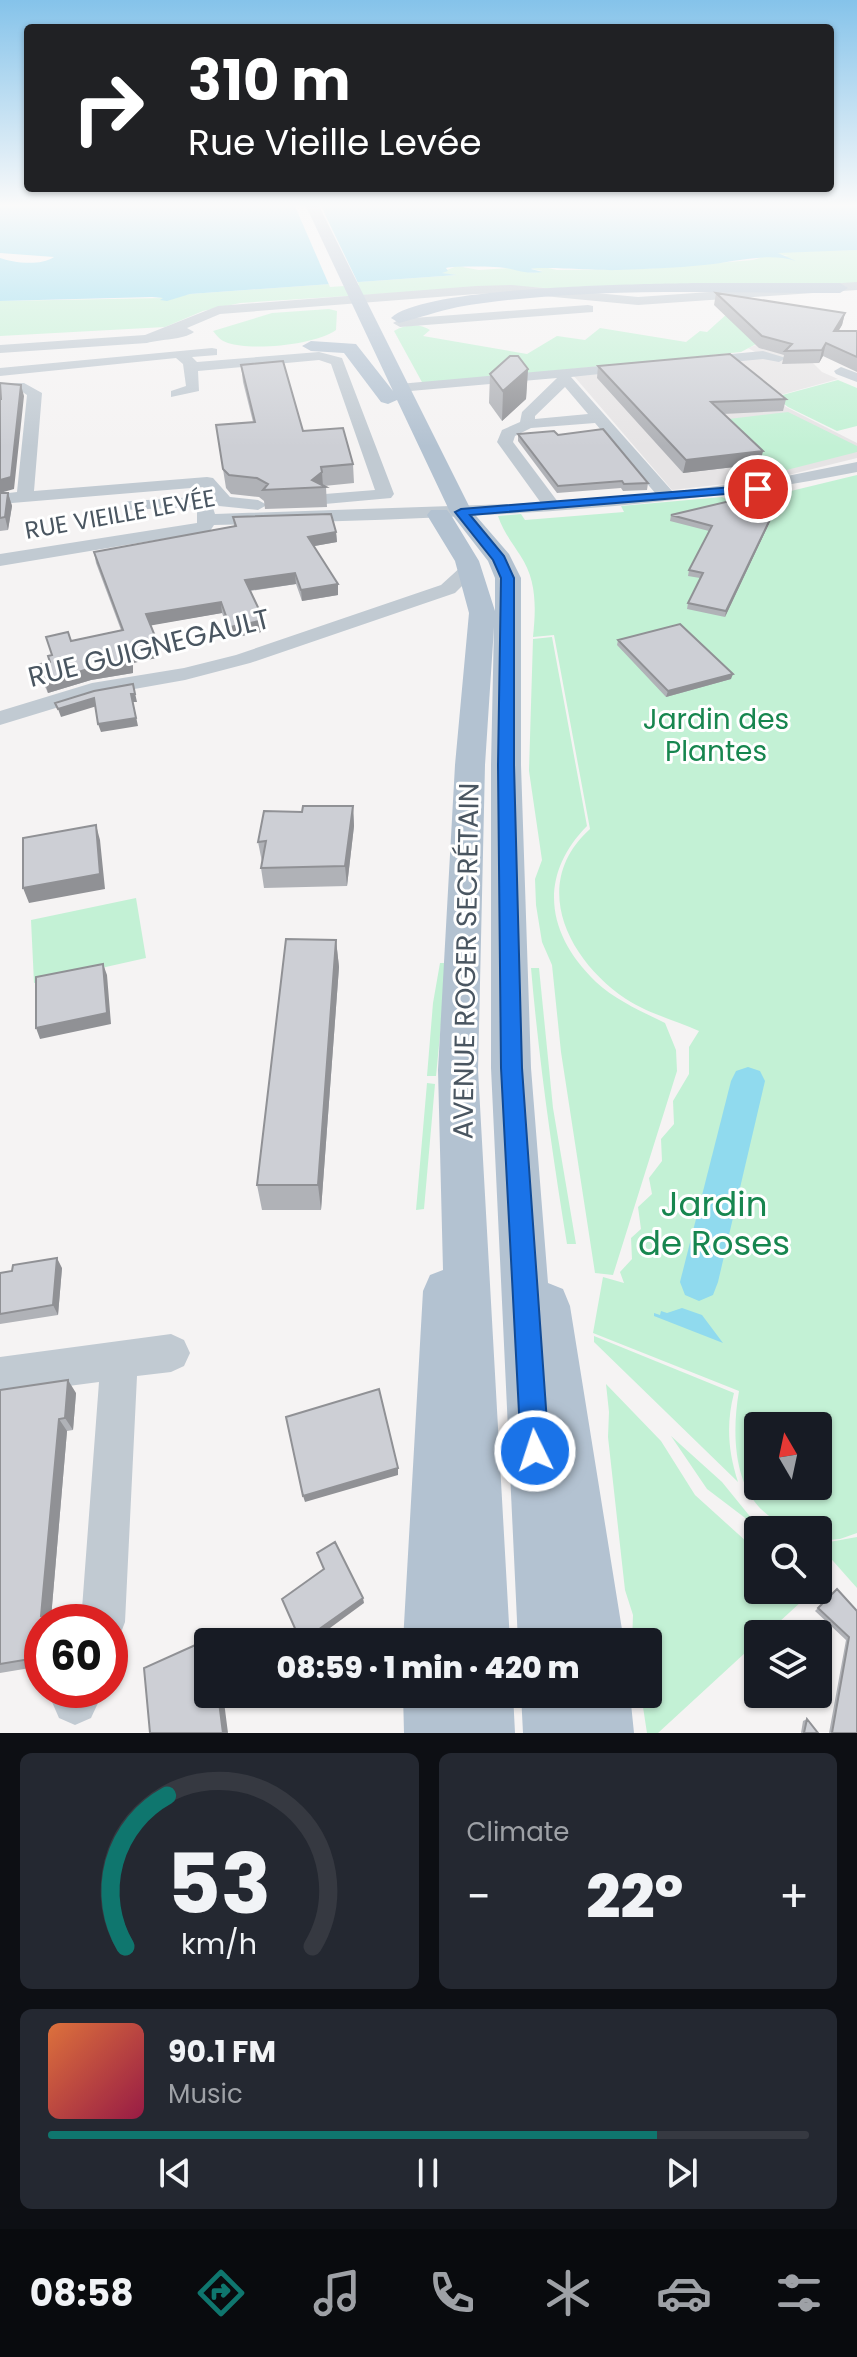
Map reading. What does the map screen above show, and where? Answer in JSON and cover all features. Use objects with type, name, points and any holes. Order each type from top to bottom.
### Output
[{"type":"main road","points":[[342,285],[356,312]]},
{"type":"main road","points":[[345,285],[356,312]]},
{"type":"main road","points":[[393,386],[383,332],[400,320],[462,304],[535,294],[618,290],[848,287]]},
{"type":"main road","points":[[356,312],[400,320],[533,308],[550,302],[546,292]]},
{"type":"main road","points":[[311,346],[337,337],[356,312]]},
{"type":"main road","name":"AVENUE ROGER SECRÉTAIN","points":[[356,312],[449,512],[459,543],[459,579],[481,603],[470,765],[458,1070],[480,1628]]},
{"type":"main road","points":[[311,346],[350,348],[368,375],[393,386]]},
{"type":"main road","name":"AVENUE ROGER SECRÉTAIN","points":[[449,512],[500,559],[508,578],[506,765],[511,1068],[546,1628]]},
{"type":"main road","points":[[511,1068],[593,1628]]},
{"type":"main road","points":[[433,1628],[458,1070]]},
{"type":"main road","points":[[433,1708],[434,1733]]},
{"type":"main road","points":[[484,1708],[485,1733]]},
{"type":"main road","points":[[552,1708],[553,1733]]},
{"type":"main road","points":[[601,1708],[604,1733]]},
{"type":"street","points":[[400,320],[576,310],[848,287],[857,296]]},
{"type":"street","points":[[0,349],[147,339],[170,332],[209,312],[238,307],[496,289],[638,301],[785,292]]},
{"type":"street","points":[[576,310],[585,298]]},
{"type":"street","points":[[184,358],[198,348],[202,338],[201,326],[207,319],[238,307]]},
{"type":"street","points":[[170,332],[240,348]]},
{"type":"street","points":[[0,499],[207,482],[225,502],[251,506],[385,494],[337,361],[319,356],[184,358],[143,347],[147,339]]},
{"type":"street","points":[[54,345],[46,351],[47,359],[78,366]]},
{"type":"street","points":[[184,358],[240,348],[311,346]]},
{"type":"street","points":[[9,378],[26,364],[27,358],[17,348]]},
{"type":"street","points":[[9,378],[161,354]]},
{"type":"street","points":[[683,362],[763,355],[779,358]]},
{"type":"street","points":[[176,394],[194,388],[184,358]]},
{"type":"street","points":[[393,386],[565,378],[653,365]]},
{"type":"street","points":[[841,371],[857,378]]},
{"type":"street","points":[[9,378],[35,393],[25,498]]},
{"type":"street","points":[[565,378],[669,498]]},
{"type":"street","points":[[528,424],[527,415],[565,378]]},
{"type":"street","points":[[553,507],[505,442],[508,433],[528,424],[599,418]]},
{"type":"street","points":[[170,465],[171,485]]},
{"type":"street","points":[[449,512],[553,507],[758,489],[857,467]]},
{"type":"street","points":[[0,514],[195,502],[205,506],[207,520]]},
{"type":"street","name":"RUE VIEILLE LEVÉE","points":[[0,560],[204,527],[207,520],[449,512]]},
{"type":"street","name":"RUE GUIGNEGAULT","points":[[0,718],[92,690],[185,674],[243,659],[459,579]]},
{"type":"street","points":[[0,1376],[171,1353]]},
{"type":"street","points":[[104,1604],[119,1360]]},
{"type":"shaded area","points":[[761,343],[809,359],[822,372],[838,379],[773,397],[786,407],[857,443],[857,458],[776,478],[672,490],[573,375],[762,356],[748,348]]},
{"type":"green space","points":[[318,285],[807,285],[568,289],[504,286],[240,303],[203,311],[165,327],[0,336],[0,301],[165,298],[162,299],[190,294]]},
{"type":"green space","points":[[337,311],[336,330],[299,343],[239,345],[223,341],[213,331],[272,313]]},
{"type":"green space","points":[[728,313],[844,332],[760,342],[741,352],[423,384],[394,331],[417,325],[430,330],[423,336],[527,354],[557,336],[585,340],[600,328],[686,342],[700,331],[707,332]]},
{"type":"green space","points":[[838,380],[857,388],[857,426],[837,431],[788,407],[775,397]]},
{"type":"green space","points":[[788,412],[857,446],[857,452],[771,474],[736,439],[712,421]]},
{"type":"green space","name":"Jardin des Plantes","points":[[857,475],[857,1533],[840,1539],[832,1540],[832,1516],[770,1516],[753,1500],[832,1500],[832,1412],[744,1412],[744,1481],[738,1463],[736,1439],[739,1391],[593,1333],[603,1277],[624,1283],[620,1272],[632,1259],[631,1238],[641,1229],[638,1207],[652,1194],[649,1178],[662,1161],[661,1139],[674,1124],[673,1101],[689,1074],[689,1047],[699,1031],[635,1004],[605,983],[573,943],[563,920],[559,897],[562,873],[572,850],[590,829],[554,635],[533,637],[535,605],[530,574],[498,516],[521,514],[525,520],[624,512],[621,506],[722,497],[737,504]]},
{"type":"green space","points":[[552,637],[587,826],[560,865],[554,906],[558,925],[579,964],[620,1000],[665,1023],[676,1050],[677,1071],[613,1275],[595,1273],[561,1052],[552,965],[542,942],[536,905],[535,879],[542,860],[529,771],[533,639]]},
{"type":"green space","points":[[136,898],[146,958],[34,983],[31,920]]},
{"type":"green space","points":[[440,963],[447,963],[436,1076],[427,1076],[433,1003]]},
{"type":"green space","points":[[531,968],[539,968],[553,1108],[576,1244],[567,1244],[546,1106]]},
{"type":"green space","points":[[427,1083],[435,1084],[424,1209],[416,1210]]},
{"type":"green space","points":[[594,1336],[734,1393],[729,1438],[738,1482],[594,1342]]},
{"type":"green space","points":[[606,1384],[661,1441],[695,1495],[744,1539],[744,1604],[799,1604],[781,1620],[744,1620],[744,1654],[658,1733],[647,1733],[643,1708],[662,1708],[662,1628],[633,1628],[633,1615],[625,1590],[608,1437]]},
{"type":"green space","points":[[671,1436],[722,1482],[750,1516],[744,1517],[707,1489]]},
{"type":"green space","points":[[857,1537],[857,1588],[832,1560],[832,1541]]},
{"type":"water","points":[[0,285],[318,285],[190,294],[167,301],[152,297],[0,301]]},
{"type":"water","points":[[682,1308],[702,1315],[723,1343],[654,1316],[654,1313],[660,1315],[661,1311],[667,1313]]},
{"type":"building","points":[[716,293],[845,313],[834,331],[857,331],[857,357],[826,343],[822,350],[785,351],[792,344],[762,336]]},
{"type":"building","points":[[730,354],[786,399],[711,402],[763,451],[686,460],[598,366]]},
{"type":"building","points":[[510,356],[518,356],[528,369],[503,391],[490,374]]},
{"type":"building","points":[[283,361],[303,431],[343,428],[353,464],[321,467],[322,472],[312,480],[326,487],[263,490],[268,484],[257,478],[229,475],[223,469],[216,425],[255,422],[241,365]]},
{"type":"building","points":[[0,383],[21,385],[11,477],[0,480],[1,399]]},
{"type":"building","points":[[603,429],[648,483],[624,484],[622,481],[558,486],[518,434],[554,431],[558,435]]},
{"type":"building","points":[[785,488],[726,611],[688,603],[703,573],[689,570],[712,526],[671,515]]},
{"type":"building","points":[[0,493],[8,493],[5,517],[0,518]]},
{"type":"building","points":[[331,514],[336,532],[308,537],[338,584],[301,590],[295,573],[245,580],[264,620],[230,627],[221,602],[146,614],[159,646],[131,652],[130,662],[88,669],[45,682],[36,665],[50,662],[48,656],[52,655],[46,637],[68,632],[71,641],[123,630],[94,552],[236,526],[233,517]]},
{"type":"building","points":[[680,624],[733,674],[668,691],[618,640]]},
{"type":"building","points":[[133,684],[135,694],[131,694],[136,718],[98,724],[94,698],[58,709],[55,703],[94,691]]},
{"type":"building","points":[[303,806],[353,806],[345,866],[261,868],[266,841],[258,842],[264,811],[302,812]]},
{"type":"building","points":[[96,825],[100,874],[23,888],[23,838]]},
{"type":"building","points":[[286,939],[336,940],[318,1185],[257,1185]]},
{"type":"building","points":[[103,964],[107,1013],[36,1028],[36,977]]},
{"type":"building","points":[[57,1258],[53,1305],[0,1314],[0,1273],[12,1271],[13,1265]]},
{"type":"building","points":[[68,1380],[65,1418],[59,1419],[42,1604],[24,1604],[24,1660],[0,1664],[0,1390]]},
{"type":"building","points":[[379,1389],[398,1468],[303,1496],[286,1417]]},
{"type":"building","points":[[335,1542],[363,1598],[321,1628],[295,1628],[282,1599],[324,1569],[317,1553]]},
{"type":"building","points":[[837,1589],[857,1611],[857,1733],[832,1733],[849,1637],[818,1608],[822,1604],[832,1604],[832,1594]]},
{"type":"building","points":[[194,1646],[194,1708],[220,1708],[223,1733],[150,1733],[144,1668]]},
{"type":"building","points":[[807,1719],[818,1733],[804,1733]]},
{"type":"waterway","points":[[699,1282],[748,1081]]},
{"type":"route","points":[[535,1451],[511,1068],[506,765],[508,578],[500,559],[461,512],[758,489]]},
{"type":"park label","name":"Jardin de Roses","points":[[714,1224]]}]
